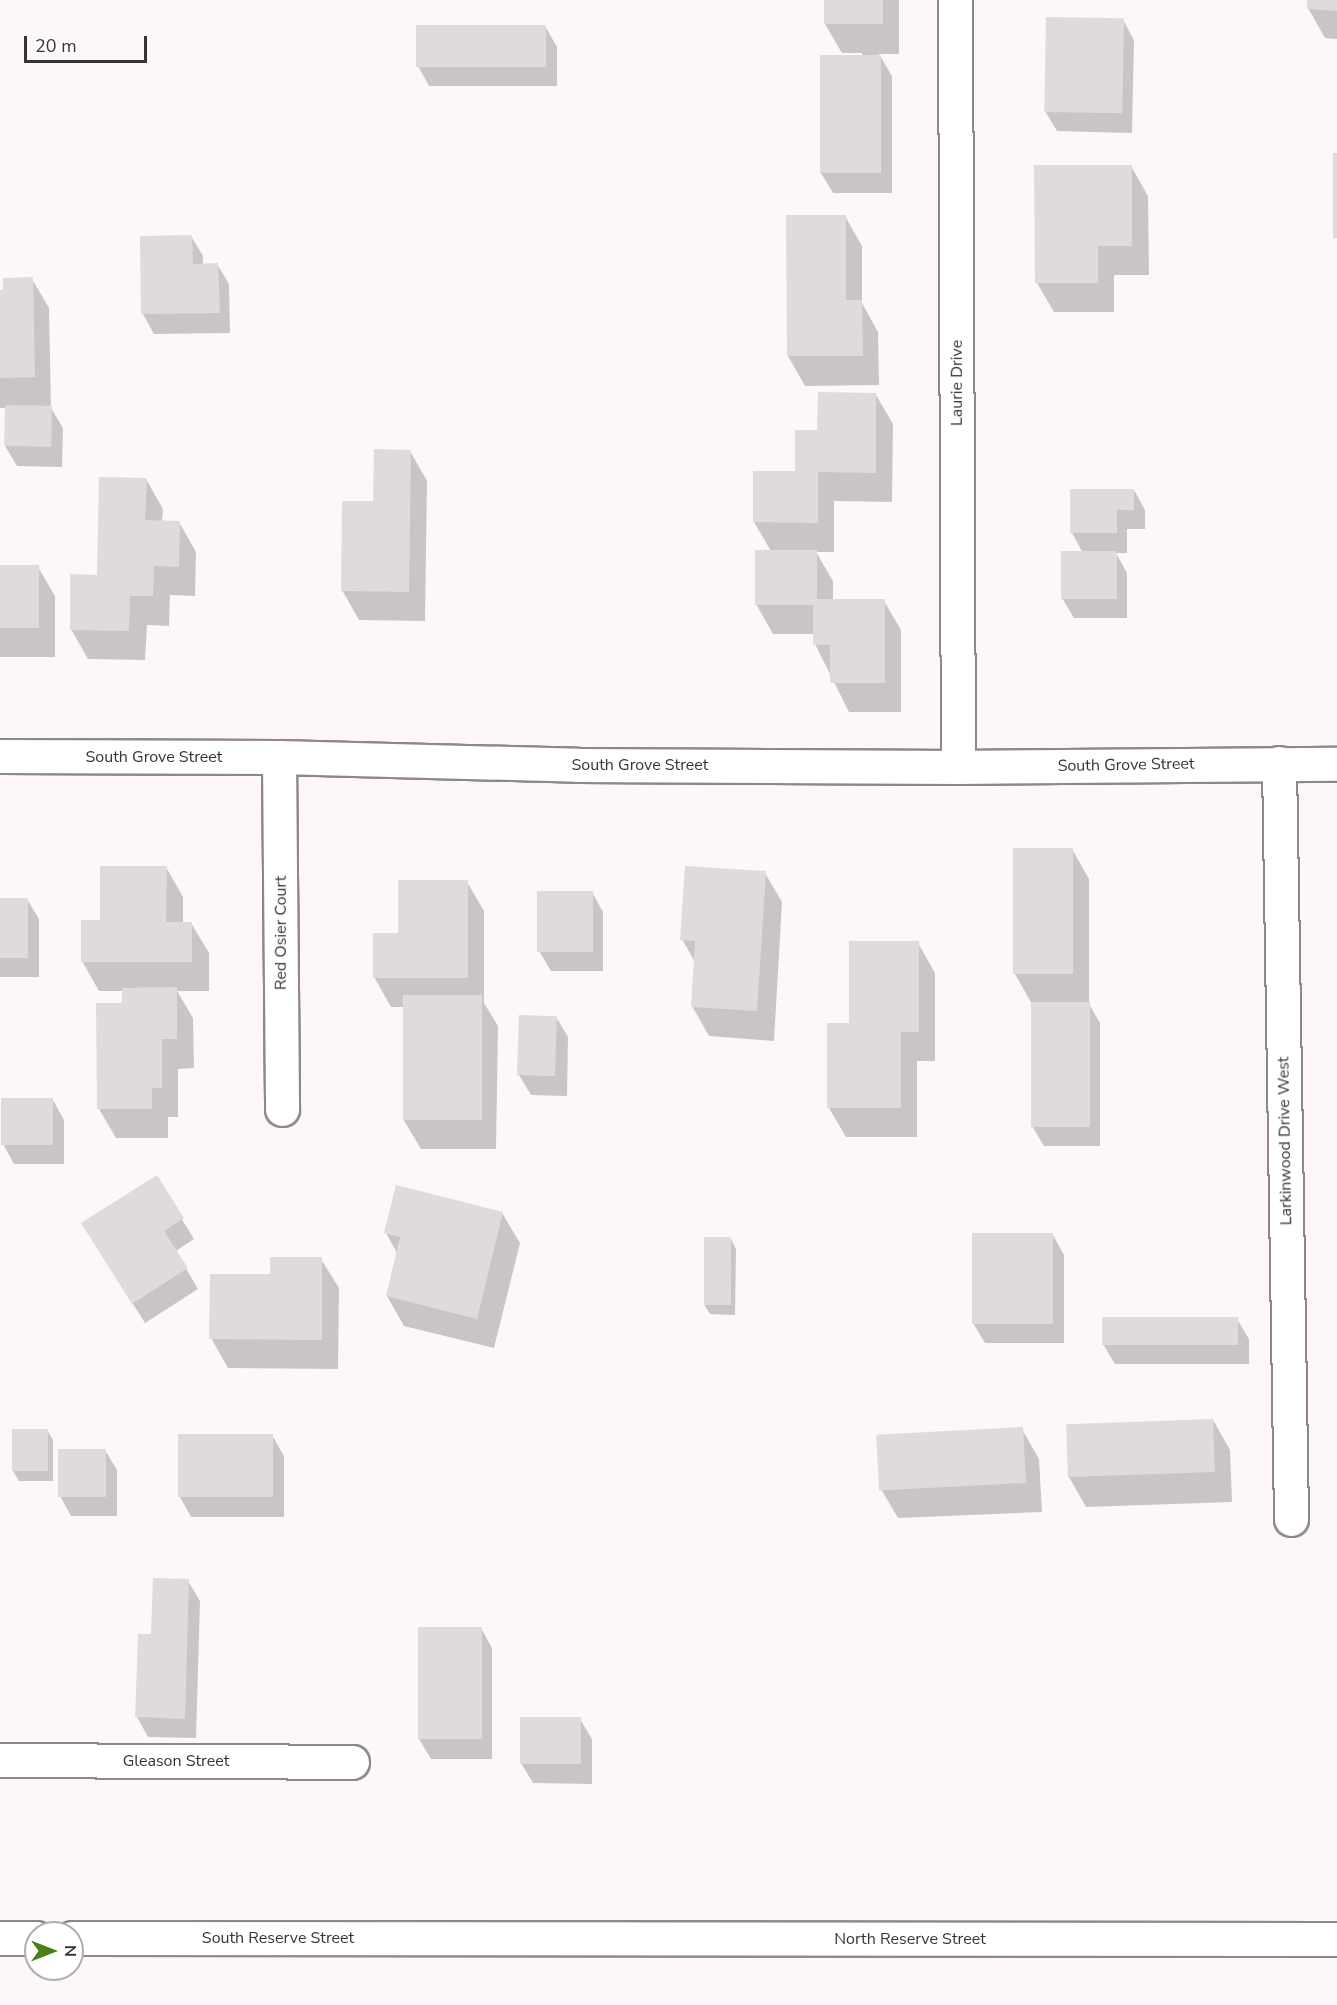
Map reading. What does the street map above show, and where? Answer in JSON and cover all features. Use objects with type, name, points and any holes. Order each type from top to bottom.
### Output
[{"type":"main road","name":"Laurie Drive","points":[[955,0],[958,767]]},
{"type":"main road","name":"South Grove Street","points":[[0,756],[279,757],[578,765],[958,767],[1337,764]]},
{"type":"main road","name":"Red Osier Court","points":[[279,757],[282,1109]]},
{"type":"main road","name":"Larkinwood Drive West","points":[[1280,763],[1291,1519]]},
{"type":"main road","name":"Gleason Street","points":[[0,1760],[352,1762]]},
{"type":"main road","points":[[0,1938],[24,1938]]},
{"type":"main road","name":"South Reserve Street","points":[[84,1938],[484,1939]]},
{"type":"main road","name":"North Reserve Street","points":[[484,1939],[1337,1940]]},
{"type":"building","points":[[824,0],[883,0],[883,24],[824,24]]},
{"type":"building","points":[[1307,0],[1337,0],[1337,11],[1307,9]]},
{"type":"building","points":[[1046,17],[1124,18],[1122,113],[1044,112]]},
{"type":"building","points":[[416,25],[546,25],[546,67],[416,67]]},
{"type":"building","points":[[820,55],[881,55],[881,173],[820,173]]},
{"type":"building","points":[[1333,153],[1337,153],[1337,238],[1333,238]]},
{"type":"building","points":[[1034,165],[1132,165],[1132,246],[1098,246],[1098,283],[1035,283]]},
{"type":"building","points":[[786,215],[846,215],[846,300],[862,300],[863,356],[787,356]]},
{"type":"building","points":[[192,235],[193,264],[218,263],[220,313],[141,314],[140,236]]},
{"type":"building","points":[[33,277],[35,377],[0,378],[0,290],[3,290],[3,278]]},
{"type":"building","points":[[818,392],[876,393],[876,473],[818,472],[818,523],[753,522],[753,471],[795,471],[795,430],[817,430]]},
{"type":"building","points":[[5,405],[52,406],[51,447],[4,446]]},
{"type":"building","points":[[374,449],[411,450],[409,592],[341,591],[342,501],[373,501]]},
{"type":"building","points":[[99,477],[147,478],[145,520],[180,521],[179,567],[154,566],[153,596],[130,596],[129,631],[70,630],[70,574],[97,575]]},
{"type":"building","points":[[1070,489],[1134,489],[1134,510],[1117,510],[1117,533],[1070,533]]},
{"type":"building","points":[[755,550],[817,550],[817,599],[885,599],[885,683],[830,683],[830,645],[813,645],[813,605],[755,605]]},
{"type":"building","points":[[1061,551],[1117,551],[1117,599],[1061,599]]},
{"type":"building","points":[[0,565],[39,565],[39,628],[0,628]]},
{"type":"building","points":[[1013,848],[1073,848],[1073,974],[1013,974]]},
{"type":"building","points":[[100,866],[167,866],[166,922],[192,922],[192,962],[81,962],[81,920],[100,920]]},
{"type":"building","points":[[685,866],[766,871],[757,1011],[691,1007],[695,941],[680,940]]},
{"type":"building","points":[[398,880],[468,880],[468,978],[373,978],[373,933],[398,933]]},
{"type":"building","points":[[537,891],[593,891],[593,952],[537,952]]},
{"type":"building","points":[[0,898],[28,898],[28,958],[0,958]]},
{"type":"building","points":[[849,941],[919,941],[919,1032],[901,1032],[901,1108],[827,1108],[827,1023],[849,1023]]},
{"type":"building","points":[[177,987],[177,1039],[162,1039],[162,1088],[152,1088],[152,1109],[97,1109],[96,1003],[122,1003],[122,988]]},
{"type":"building","points":[[403,995],[482,995],[482,1120],[403,1120]]},
{"type":"building","points":[[1031,1002],[1090,1002],[1090,1127],[1031,1127]]},
{"type":"building","points":[[519,1015],[557,1016],[555,1076],[517,1075]]},
{"type":"building","points":[[1,1098],[53,1098],[53,1145],[1,1145]]},
{"type":"building","points":[[157,1175],[184,1218],[164,1231],[188,1268],[132,1304],[81,1223]]},
{"type":"building","points":[[396,1185],[503,1212],[477,1319],[386,1296],[400,1237],[384,1233]]},
{"type":"building","points":[[972,1233],[1053,1233],[1053,1324],[972,1324]]},
{"type":"building","points":[[704,1237],[731,1237],[731,1305],[704,1305]]},
{"type":"building","points":[[270,1257],[322,1257],[322,1340],[209,1339],[210,1274],[270,1274]]},
{"type":"building","points":[[1102,1317],[1238,1317],[1238,1345],[1102,1345]]},
{"type":"building","points":[[1213,1419],[1215,1472],[1068,1477],[1066,1424]]},
{"type":"building","points":[[1023,1427],[1026,1483],[879,1491],[876,1435]]},
{"type":"building","points":[[12,1429],[48,1429],[48,1471],[12,1471]]},
{"type":"building","points":[[178,1434],[273,1434],[273,1497],[178,1497]]},
{"type":"building","points":[[58,1449],[106,1449],[106,1497],[58,1497]]},
{"type":"building","points":[[153,1578],[189,1579],[185,1719],[135,1717],[138,1634],[151,1634]]},
{"type":"building","points":[[418,1627],[482,1627],[482,1739],[418,1739]]},
{"type":"building","points":[[520,1717],[581,1717],[581,1764],[520,1764]]}]
